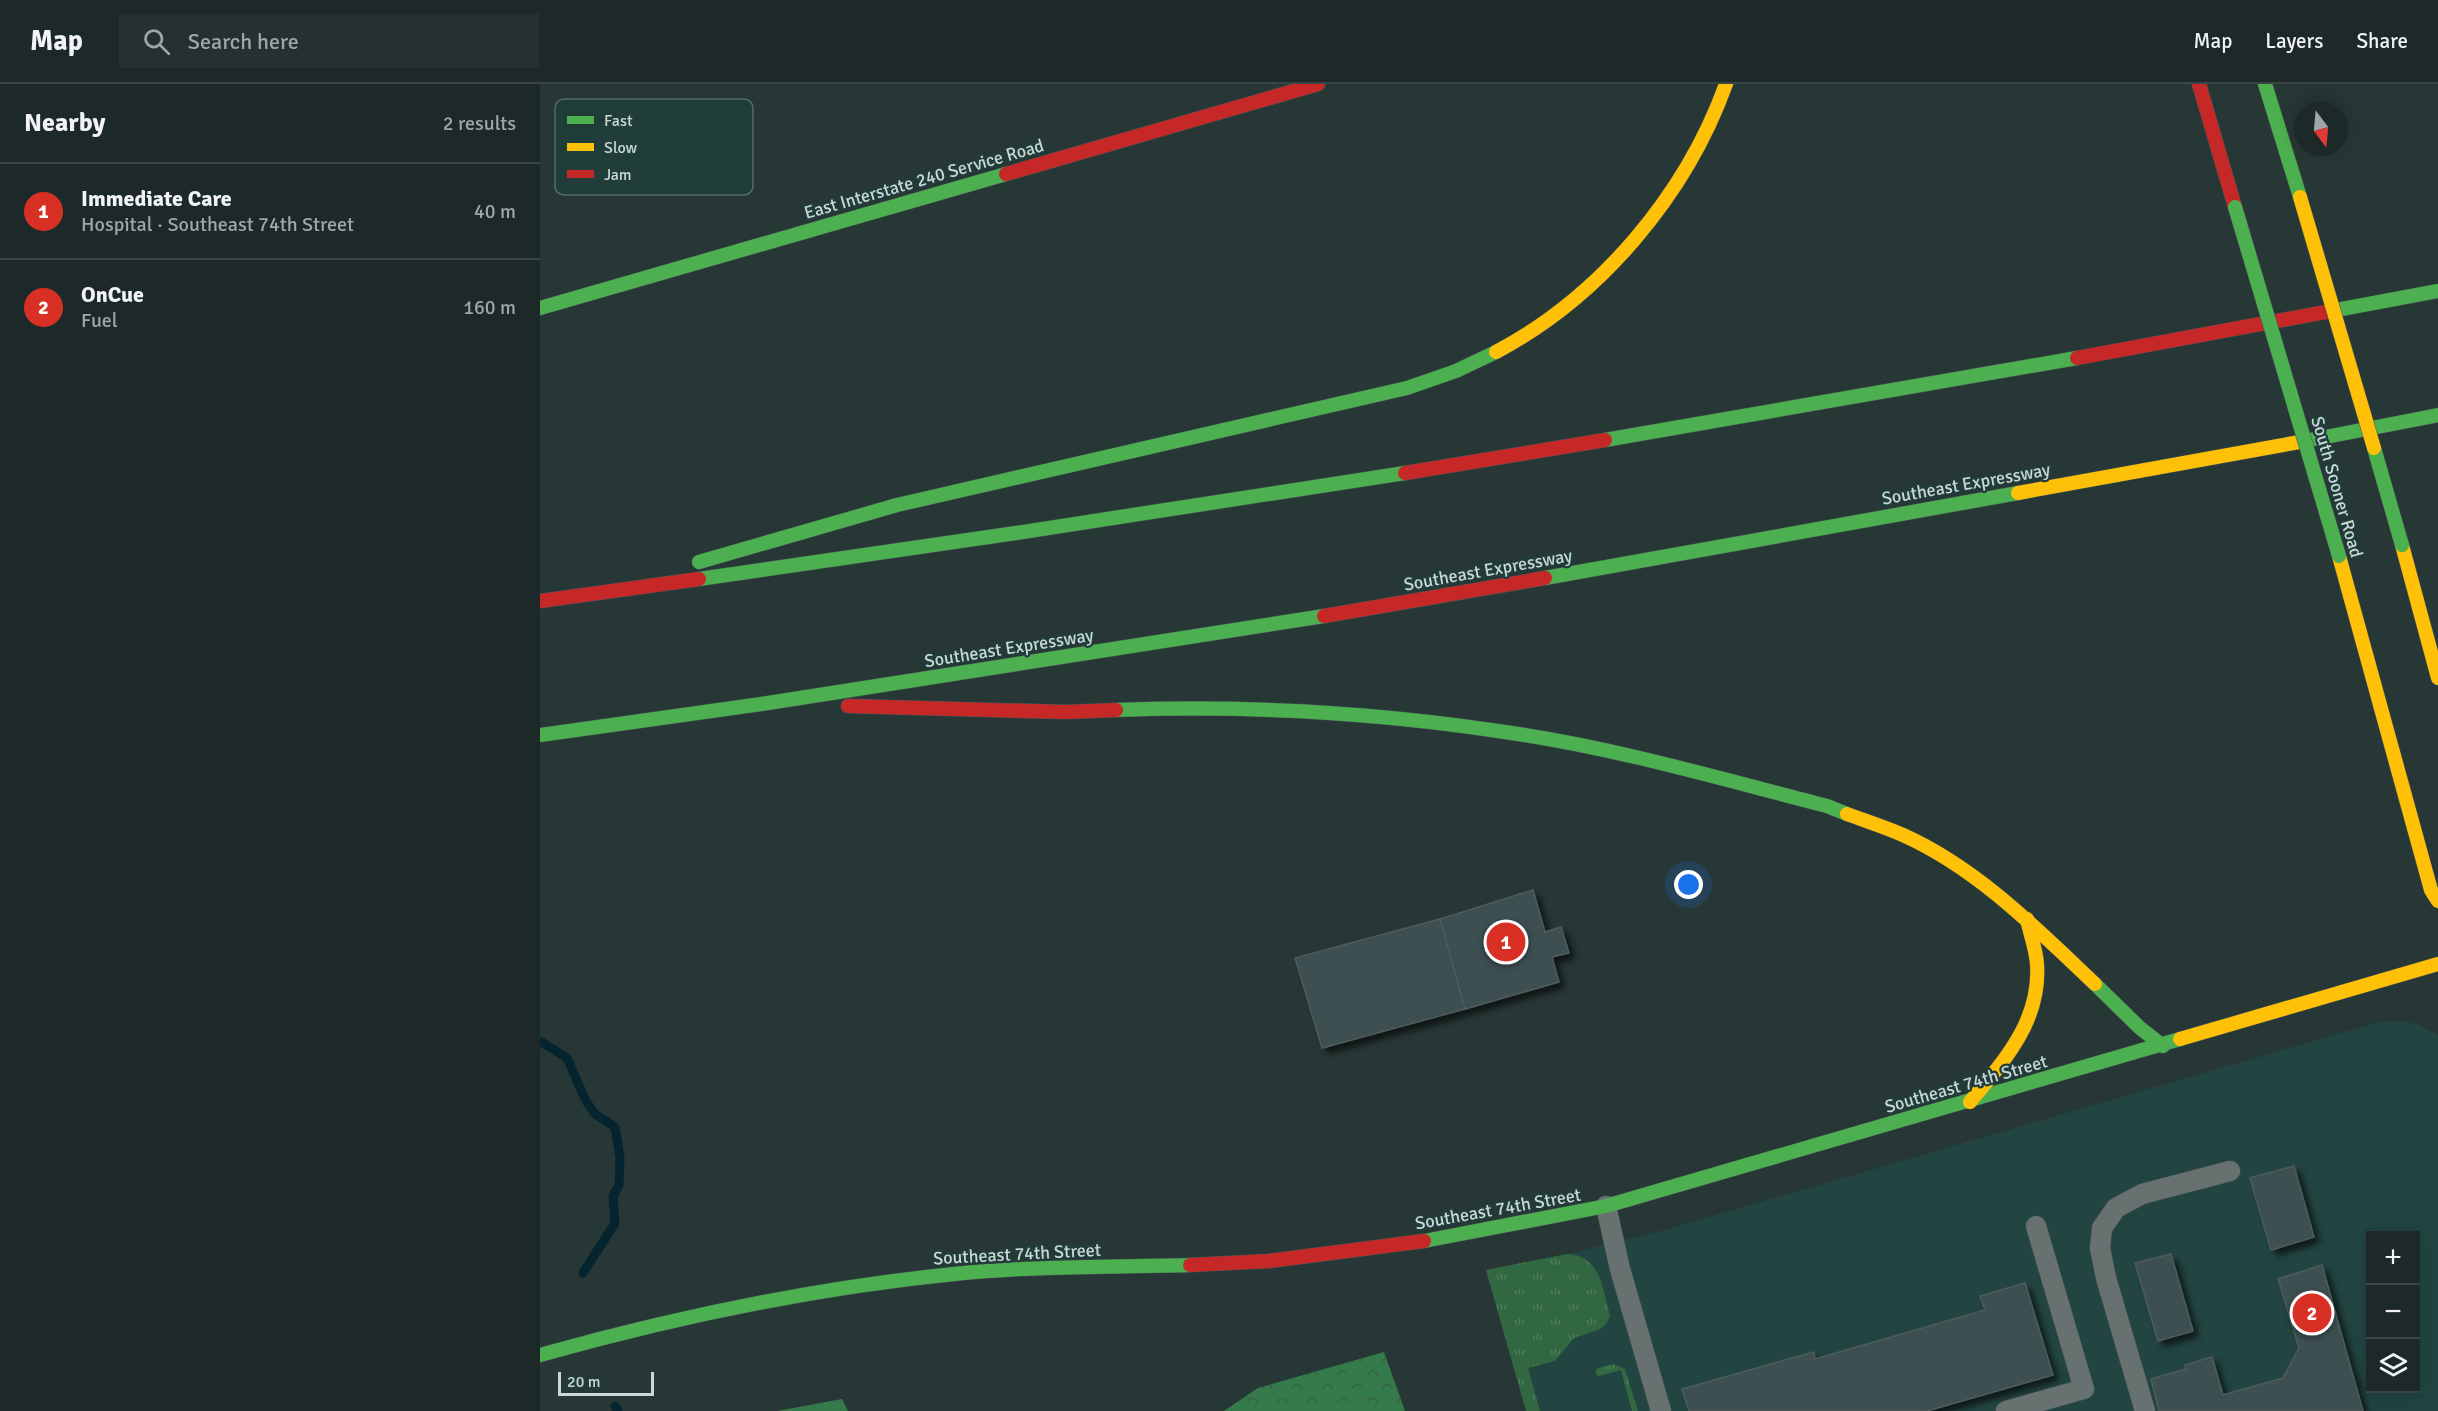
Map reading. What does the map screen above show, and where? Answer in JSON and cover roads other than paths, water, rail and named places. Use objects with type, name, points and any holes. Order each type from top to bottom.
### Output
[{"type":"main road","name":"East Interstate 240 Service Road","points":[[540,308],[1318,84]]},
{"type":"main road","points":[[581,596],[897,505],[1407,388],[1463,368],[1517,341],[1562,311],[1603,276],[1637,239],[1665,200],[1694,150],[1726,84]]},
{"type":"main road","name":"South Sooner Road","points":[[2199,84],[2339,556],[2433,895],[2438,901]]},
{"type":"main road","points":[[2265,84],[2402,545],[2438,678]]},
{"type":"main road","points":[[540,601],[910,549],[1565,447],[2179,340],[2438,291]]},
{"type":"main road","name":"Southeast Expressway","points":[[540,735],[768,704],[1364,610],[2209,459],[2438,415]]},
{"type":"main road","points":[[768,704],[1066,712],[1141,709],[1275,711],[1401,718],[1520,734],[1648,760],[1827,806],[1905,836],[1962,869],[2027,919],[2140,1028],[2163,1046]]},
{"type":"main road","points":[[1970,1102],[2020,1040],[2031,1016],[2037,993],[2037,964],[2027,919]]},
{"type":"main road","name":"Southeast 74th Street","points":[[540,1354],[654,1324],[747,1303],[859,1286],[955,1274],[1048,1267],[1268,1261],[1510,1228],[1606,1206],[2163,1046],[2438,964]]},
{"type":"lane","points":[[2145,1411],[2106,1278],[2100,1248],[2102,1228],[2116,1209],[2142,1194],[2230,1171]]},
{"type":"lane","points":[[1606,1206],[1620,1269],[1661,1411]]},
{"type":"lane","points":[[2006,1411],[2084,1389],[2036,1226]]},
{"type":"waterway","points":[[540,1041],[567,1058],[586,1101],[595,1114],[615,1127],[620,1158],[619,1185],[613,1196],[615,1223],[583,1273]]},
{"type":"waterway","points":[[615,1406],[618,1411]]},
{"type":"place","name":"Immediate Care","points":[[1506,942]]},
{"type":"place","name":"OnCue","points":[[2312,1313]]}]
